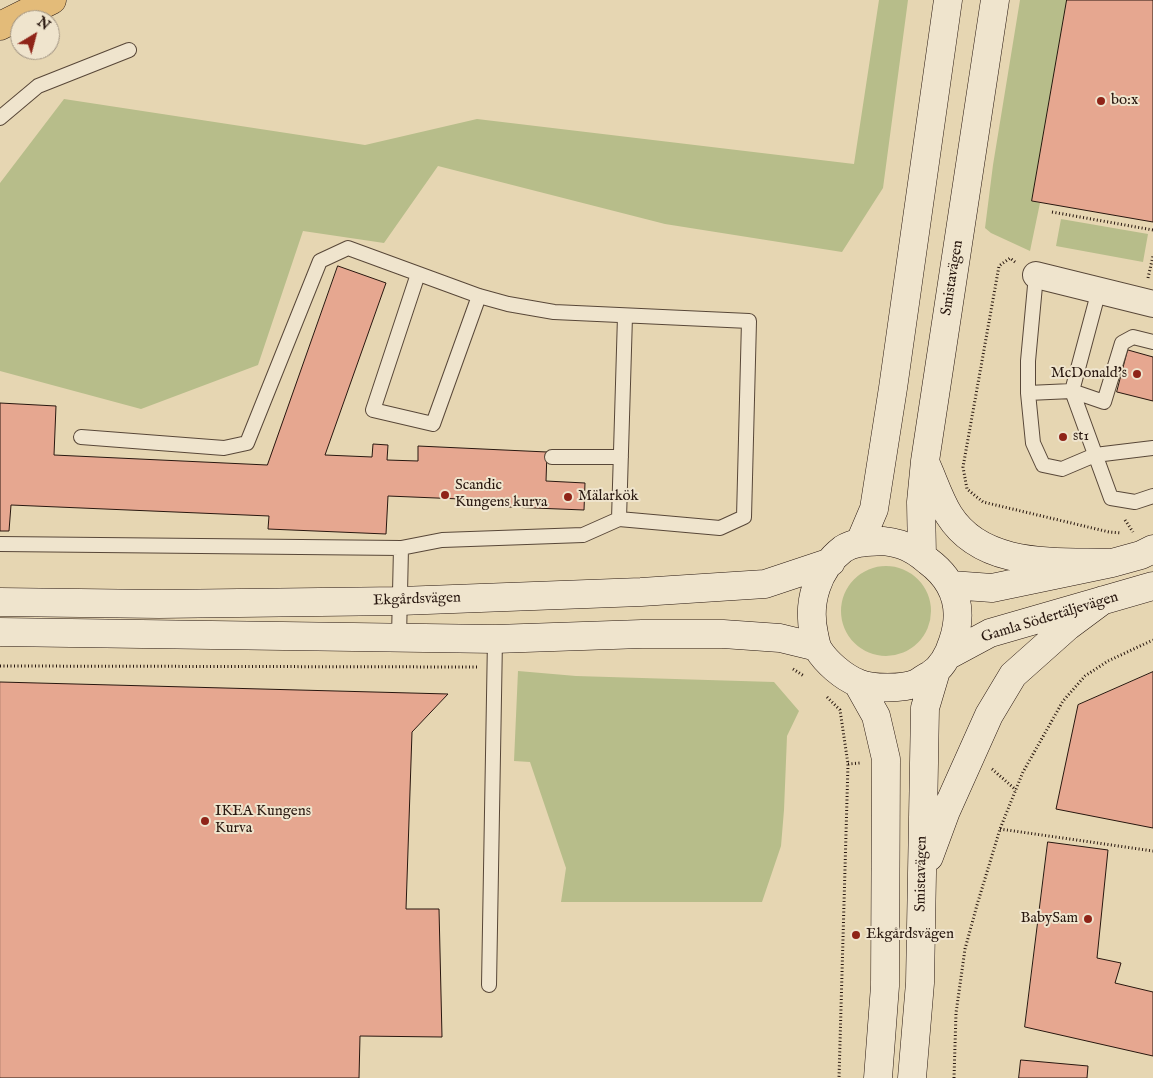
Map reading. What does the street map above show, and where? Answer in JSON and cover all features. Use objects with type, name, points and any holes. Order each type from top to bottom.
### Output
[{"type":"highway","points":[[0,26],[52,0]]},
{"type":"main road","points":[[860,542],[874,509],[894,388],[948,0]]},
{"type":"main road","name":"Smistavägen","points":[[922,556],[920,502],[925,461],[995,0]]},
{"type":"main road","points":[[925,461],[949,515],[966,535],[991,551],[1021,559],[1112,563]]},
{"type":"main road","points":[[858,684],[889,688],[916,683],[942,663],[957,631],[957,605],[951,585],[940,570],[922,556],[903,545],[884,541],[860,542],[844,548],[819,579],[814,594],[811,620],[817,648],[835,667],[858,684],[876,716],[886,759],[885,986],[878,1078]]},
{"type":"main road","points":[[951,585],[992,588],[1112,563],[1153,549]]},
{"type":"main road","name":"Ekgårdsvägen","points":[[0,602],[159,604],[400,601],[640,592],[765,584],[831,562]]},
{"type":"main road","name":"Gamla Södertäljevägen","points":[[942,663],[990,633],[1153,586]]},
{"type":"main road","points":[[922,876],[946,811],[989,715],[1013,675],[1068,626],[1103,600]]},
{"type":"main road","points":[[0,632],[495,638],[723,634],[780,638],[817,648]]},
{"type":"main road","name":"Smistavägen","points":[[912,1078],[920,983],[925,708],[942,663]]},
{"type":"street","points":[[1036,275],[1153,304]]},
{"type":"lane","points":[[0,118],[38,86],[129,50]]},
{"type":"lane","points":[[0,544],[401,548],[442,540],[583,534],[619,519],[720,528],[744,517],[749,321],[554,312],[508,304],[479,296],[348,248],[320,261],[247,444],[224,448],[81,437]]},
{"type":"lane","points":[[418,274],[373,410],[433,424],[479,296]]},
{"type":"lane","points":[[1036,275],[1028,361],[1028,393],[1033,443],[1043,465],[1062,469],[1095,456],[1153,448]]},
{"type":"lane","points":[[1099,290],[1072,391],[1111,498],[1135,502],[1153,496]]},
{"type":"lane","points":[[619,519],[625,316]]},
{"type":"lane","points":[[1028,393],[1072,391],[1104,402],[1122,343],[1133,337],[1153,342]]},
{"type":"lane","points":[[552,457],[621,457]]},
{"type":"lane","points":[[399,637],[401,548]]},
{"type":"lane","points":[[489,985],[495,638]]},
{"type":"path","points":[[1052,212],[1153,230]]},
{"type":"path","points":[[954,1078],[956,1013],[965,948],[1000,830],[1023,772],[1063,701],[1085,676],[1108,661],[1153,640]]},
{"type":"path","points":[[0,666],[495,667]]},
{"type":"path","points":[[791,667],[806,678]]},
{"type":"path","points":[[820,690],[840,710],[848,764],[839,1078]]},
{"type":"path","points":[[1000,830],[1153,851]]},
{"type":"green space","points":[[879,0],[908,0],[883,188],[842,252],[665,224],[438,166],[384,243],[303,231],[258,365],[141,409],[0,371],[0,183],[64,99],[365,145],[477,119],[854,164]]},
{"type":"green space","points":[[1020,0],[1067,0],[1032,201],[1040,203],[1030,251],[991,233],[985,228],[993,165]]},
{"type":"green space","points":[[1061,219],[1148,234],[1143,262],[1056,246]]},
{"type":"green space","points":[[886,566],[903,570],[918,579],[927,594],[931,611],[927,628],[918,643],[903,652],[886,656],[869,652],[854,643],[845,628],[841,611],[845,594],[854,579],[869,570]]},
{"type":"green space","points":[[518,671],[576,676],[774,682],[799,711],[787,736],[781,846],[762,902],[561,902],[566,868],[530,762],[514,761]]},
{"type":"building","name":"bo:x","points":[[1067,0],[1153,0],[1153,222],[1032,201]]},
{"type":"building","points":[[338,266],[386,283],[325,455],[372,457],[373,444],[388,445],[387,460],[418,461],[418,446],[547,452],[546,481],[585,483],[584,510],[509,507],[509,501],[388,496],[386,534],[268,529],[269,516],[11,505],[9,531],[0,531],[0,403],[56,406],[54,455],[267,465]]},
{"type":"building","name":"McDonald's","points":[[1128,350],[1153,357],[1153,401],[1117,392]]},
{"type":"building","points":[[1153,672],[1153,828],[1056,809],[1078,705]]},
{"type":"building","name":"IKEA Kungens Kurva","points":[[0,682],[448,694],[412,732],[406,909],[439,909],[442,1037],[360,1036],[359,1078],[0,1078]]},
{"type":"building","points":[[1048,842],[1108,850],[1097,958],[1121,963],[1115,983],[1153,992],[1153,1056],[1025,1027]]},
{"type":"building","points":[[1021,1060],[1088,1066],[1087,1078],[1019,1078]]},
{"type":"place","name":"bo:x","points":[[1101,101]]},
{"type":"place","name":"McDonald's","points":[[1137,374]]},
{"type":"place","name":"st1","points":[[1063,437]]},
{"type":"place","name":"Scandic Kungens kurva","points":[[445,495]]},
{"type":"place","name":"Mälarkök","points":[[568,497]]},
{"type":"place","name":"IKEA Kungens Kurva","points":[[205,821]]},
{"type":"place","name":"BabySam","points":[[1088,919]]},
{"type":"place","name":"Ekgårdsvägen","points":[[856,935]]}]
